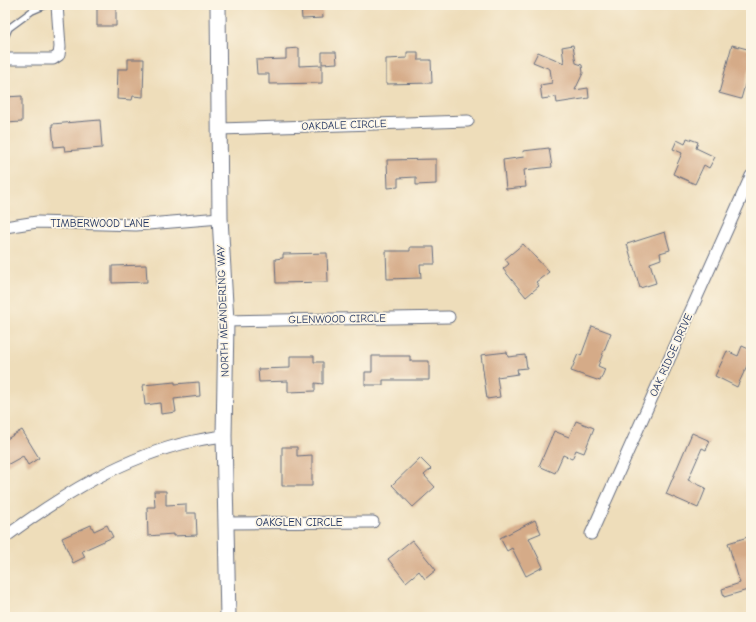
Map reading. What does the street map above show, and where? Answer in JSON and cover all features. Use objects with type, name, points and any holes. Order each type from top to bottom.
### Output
[{"type":"street","points":[[5,59],[53,59],[59,55],[60,47],[57,5]]},
{"type":"street","name":"NORTH MEANDERING WAY","points":[[218,5],[220,218],[226,321],[224,436],[228,617]]},
{"type":"street","name":"OAKDALE CIRCLE","points":[[219,129],[468,121]]},
{"type":"street","name":"OAK RIDGE DRIVE","points":[[591,534],[751,176]]},
{"type":"street","name":"TIMBERWOOD LANE","points":[[5,227],[37,222],[136,225],[220,218]]},
{"type":"street","name":"GLENWOOD CIRCLE","points":[[226,321],[449,317]]},
{"type":"street","points":[[5,538],[62,497],[106,472],[159,451],[194,441],[224,436]]},
{"type":"street","name":"OAKGLEN CIRCLE","points":[[226,523],[373,522]]},
{"type":"lane","points":[[5,37],[9,28],[32,11],[46,5]]},
{"type":"building","points":[[97,5],[116,5],[116,26],[97,26]]},
{"type":"building","points":[[301,5],[322,6],[323,18],[302,19]]},
{"type":"building","points":[[573,45],[576,63],[582,65],[583,73],[575,90],[588,88],[589,98],[557,103],[556,97],[542,99],[540,85],[552,83],[550,69],[533,62],[538,52],[564,63],[562,47]]},
{"type":"building","points":[[732,45],[751,50],[751,64],[741,99],[719,93]]},
{"type":"building","points":[[299,48],[299,66],[322,65],[322,83],[269,84],[269,74],[257,74],[256,60],[286,59],[286,49]]},
{"type":"building","points":[[322,52],[336,52],[337,63],[322,64]]},
{"type":"building","points":[[407,52],[418,52],[418,60],[431,60],[432,83],[386,84],[386,59],[407,58]]},
{"type":"building","points":[[128,59],[144,59],[143,97],[133,96],[132,100],[117,99],[118,69],[128,69]]},
{"type":"building","points":[[22,96],[22,122],[5,123],[5,97]]},
{"type":"building","points":[[100,120],[102,148],[65,151],[64,146],[54,147],[52,124]]},
{"type":"building","points":[[687,138],[698,142],[696,148],[715,157],[709,168],[704,165],[695,184],[673,174],[682,153],[673,149],[677,140],[685,144]]},
{"type":"building","points":[[549,148],[552,167],[524,170],[526,187],[506,189],[503,160],[524,157],[523,151]]},
{"type":"building","points":[[436,159],[436,184],[416,185],[416,177],[398,178],[398,187],[388,188],[387,160]]},
{"type":"building","points":[[665,232],[670,250],[660,253],[661,259],[650,263],[656,283],[640,288],[627,244]]},
{"type":"building","points":[[523,244],[549,272],[536,282],[539,286],[526,297],[503,269],[509,264],[505,259]]},
{"type":"building","points":[[410,247],[434,247],[435,264],[420,264],[421,278],[387,279],[386,251],[410,251]]},
{"type":"building","points":[[327,253],[328,282],[276,283],[275,259],[283,258],[283,254]]},
{"type":"building","points":[[146,265],[147,282],[112,283],[112,266]]},
{"type":"building","points":[[592,326],[611,333],[598,366],[605,369],[600,381],[571,371],[578,354],[581,356]]},
{"type":"building","points":[[742,346],[751,350],[751,357],[737,387],[715,376],[727,351],[738,356]]},
{"type":"building","points":[[507,352],[508,357],[525,355],[527,368],[517,369],[518,374],[497,377],[500,397],[487,399],[481,355]]},
{"type":"building","points":[[290,356],[314,356],[314,362],[323,362],[323,384],[315,383],[315,391],[288,392],[288,381],[259,382],[258,369],[290,368]]},
{"type":"building","points":[[372,356],[410,356],[410,361],[429,361],[429,380],[383,380],[383,385],[365,385],[365,372],[372,372]]},
{"type":"building","points":[[175,382],[175,384],[199,382],[200,396],[174,399],[176,412],[161,414],[160,403],[145,405],[143,385]]},
{"type":"building","points":[[576,421],[594,428],[584,453],[576,450],[572,459],[563,455],[555,473],[539,466],[554,431],[569,437]]},
{"type":"building","points":[[22,430],[39,458],[28,465],[23,456],[5,466],[5,440]]},
{"type":"building","points":[[692,433],[710,441],[706,450],[702,448],[688,480],[706,488],[698,508],[666,494]]},
{"type":"building","points":[[282,447],[297,447],[297,456],[312,455],[312,486],[282,486]]},
{"type":"building","points":[[420,458],[431,469],[424,475],[435,487],[413,507],[392,485]]},
{"type":"building","points":[[154,491],[166,491],[166,505],[186,504],[186,513],[196,513],[197,535],[173,536],[173,534],[148,536],[147,507],[155,507]]},
{"type":"building","points":[[535,520],[541,533],[529,538],[543,567],[526,576],[512,548],[507,551],[500,538]]},
{"type":"building","points":[[91,525],[94,531],[107,525],[113,537],[82,551],[85,557],[73,563],[62,538]]},
{"type":"building","points":[[751,536],[751,589],[724,597],[722,589],[740,583],[728,543]]},
{"type":"building","points":[[412,540],[436,570],[425,579],[419,571],[406,582],[388,559]]}]
